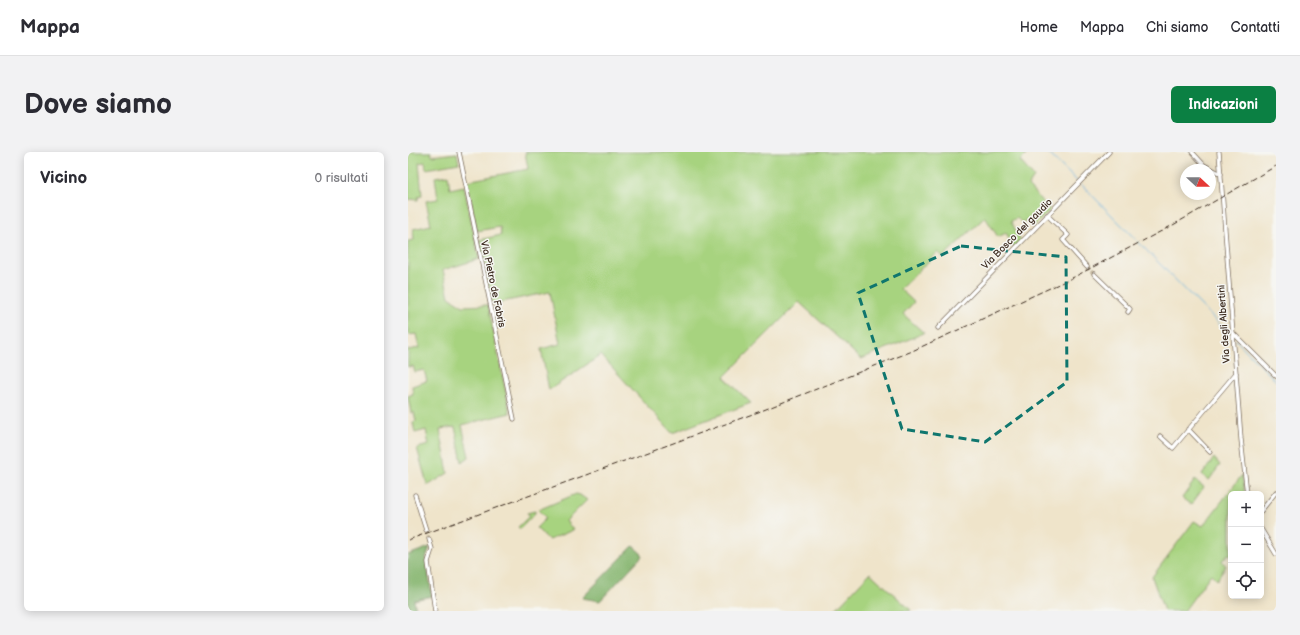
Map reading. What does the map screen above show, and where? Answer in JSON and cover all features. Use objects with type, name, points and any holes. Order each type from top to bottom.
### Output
[{"type":"street","name":"Via Pietro de Fabris","points":[[459,152],[514,419]]},
{"type":"street","name":"Via Bosco del gaudio","points":[[938,328],[1047,214],[1109,152]]},
{"type":"street","points":[[1192,152],[1204,165],[1221,174]]},
{"type":"street","name":"Via degli Albertini","points":[[1219,152],[1247,491]]},
{"type":"street","points":[[1047,214],[1068,235],[1063,240],[1087,267]]},
{"type":"street","points":[[1094,274],[1130,309],[1128,312]]},
{"type":"street","points":[[1233,336],[1276,376]]},
{"type":"street","points":[[1160,436],[1173,448],[1236,373]]},
{"type":"street","points":[[1188,429],[1210,452]]},
{"type":"street","points":[[1264,508],[1276,492]]},
{"type":"street","points":[[415,495],[426,530]]},
{"type":"street","points":[[1264,534],[1276,554]]},
{"type":"street","points":[[429,538],[432,549],[428,562],[435,611]]},
{"type":"highlighted area","points":[[961,246],[1066,257],[1067,382],[985,442],[902,429],[858,293]]},
{"type":"green space","points":[[408,152],[431,152],[432,156],[457,153],[459,163],[426,169],[425,162],[419,163],[422,196],[418,197],[418,200],[408,199]]},
{"type":"green space","points":[[525,152],[1029,152],[1020,161],[1034,177],[1028,186],[1050,210],[1033,227],[1026,220],[1022,223],[1017,218],[1011,221],[1021,241],[1014,247],[1006,233],[998,237],[985,217],[943,257],[938,252],[900,289],[914,302],[903,314],[924,333],[861,359],[799,302],[724,377],[751,403],[672,433],[601,355],[549,390],[541,349],[560,344],[550,292],[492,304],[479,240],[501,235],[500,227],[477,231],[467,181],[528,169]]},
{"type":"green space","points":[[448,175],[450,189],[464,186],[479,259],[443,270],[449,297],[463,306],[488,305],[510,413],[462,425],[469,457],[462,462],[455,427],[440,429],[448,473],[429,485],[427,484],[417,448],[429,445],[426,430],[415,433],[413,422],[416,421],[414,412],[411,413],[408,396],[413,394],[412,386],[427,381],[424,370],[415,372],[413,366],[408,367],[408,350],[419,348],[416,334],[408,335],[408,241],[414,240],[413,229],[431,225],[426,201],[438,199],[435,177]]},
{"type":"green space","points":[[1214,458],[1220,465],[1209,480],[1202,475]]},
{"type":"green space","points":[[1242,475],[1245,491],[1230,491]]},
{"type":"green space","points":[[1195,480],[1204,487],[1191,505],[1182,498]]},
{"type":"green space","points":[[1228,493],[1228,554],[1222,561],[1226,566],[1217,580],[1211,574],[1184,611],[1164,611],[1152,577],[1194,521],[1203,526]]},
{"type":"green space","points":[[576,494],[587,500],[566,521],[573,530],[549,540],[536,528],[546,518],[538,510]]},
{"type":"green space","points":[[535,511],[535,513],[520,529],[518,527],[529,516],[527,513]]},
{"type":"green space","points":[[633,546],[643,555],[600,601],[582,598]]},
{"type":"green space","points":[[430,547],[426,558],[432,596],[414,600],[416,611],[408,611],[408,555]]},
{"type":"green space","points":[[870,573],[911,610],[834,611]]},
{"type":"waterway","points":[[1047,152],[1078,182]]},
{"type":"waterway","points":[[1081,184],[1232,337]]},
{"type":"waterway","points":[[1236,340],[1276,381]]},
{"type":"tunnel","points":[[1087,267],[1094,274]]},
{"type":"tunnel","points":[[426,530],[429,539]]},
{"type":"railway","points":[[408,540],[761,411],[910,352],[1074,277],[1173,225],[1276,166]]}]
